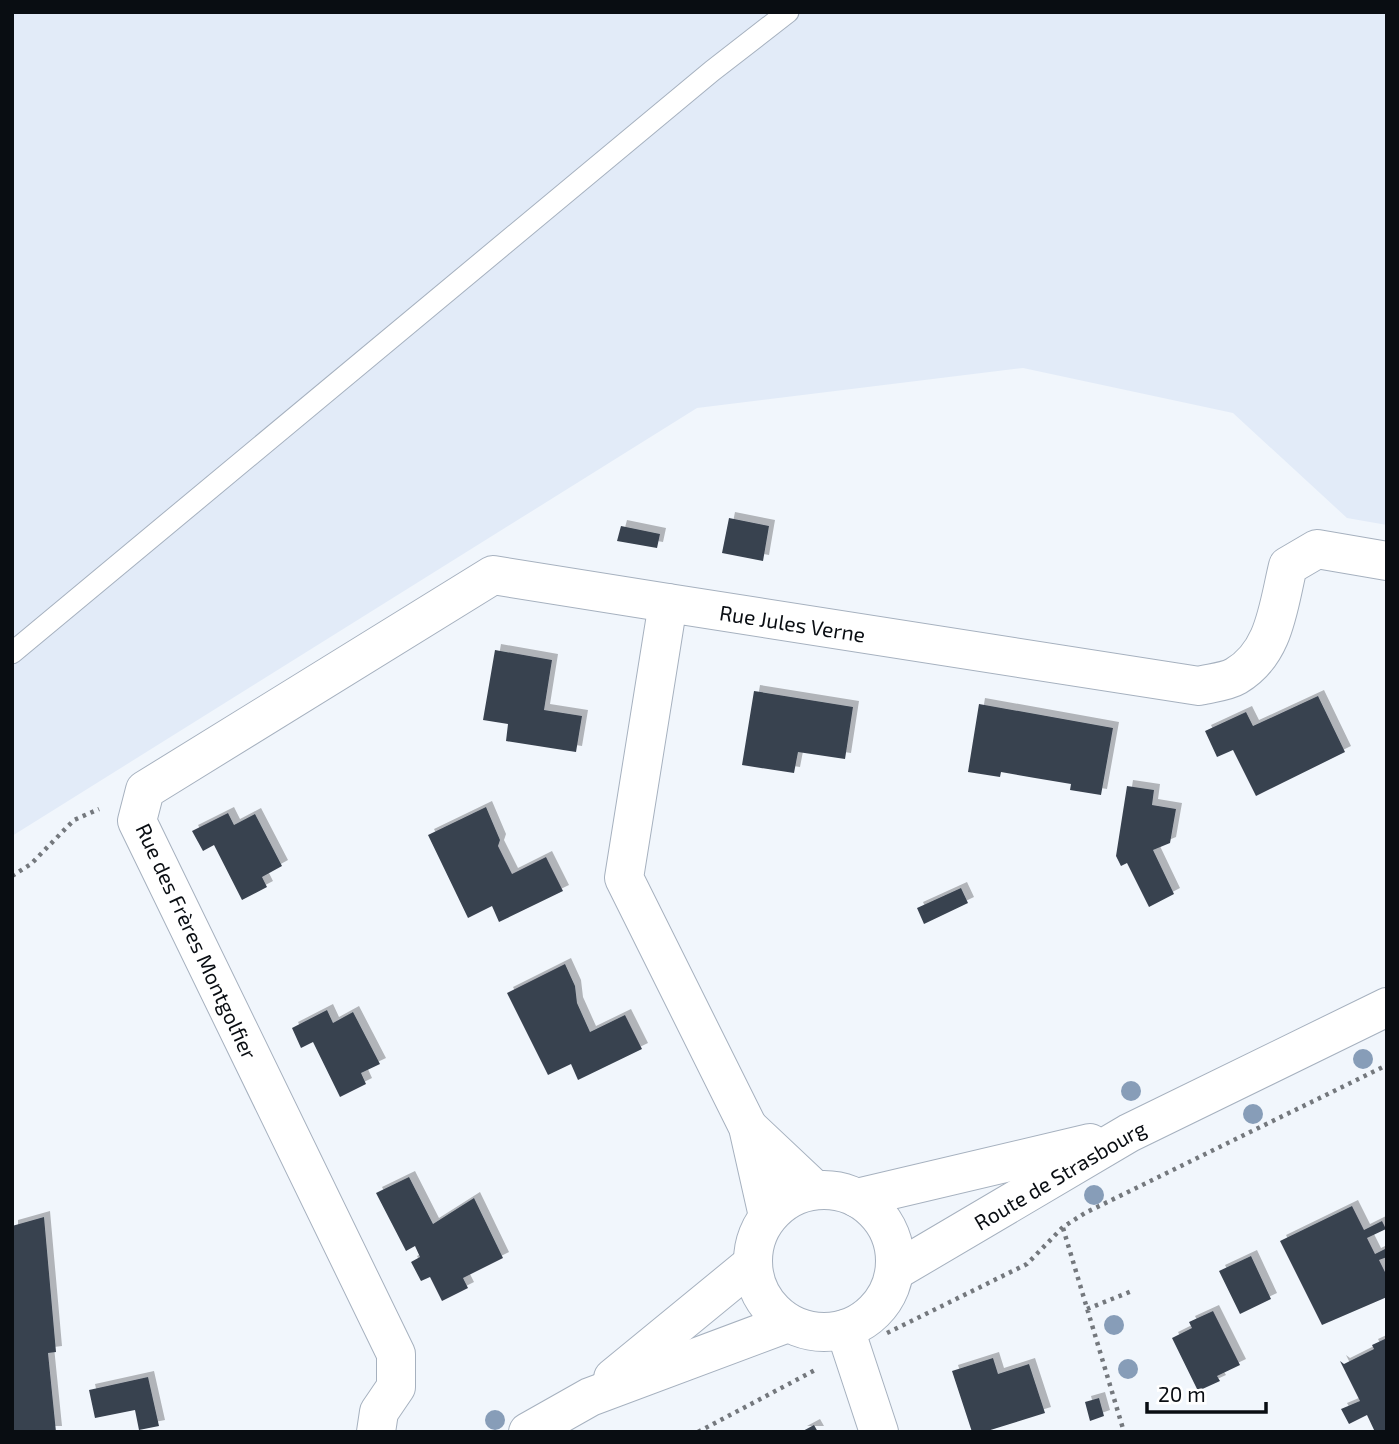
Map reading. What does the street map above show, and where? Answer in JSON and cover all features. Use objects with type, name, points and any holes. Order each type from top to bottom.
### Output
[{"type":"street","name":"Rue Jules Verne","points":[[668,603],[1199,686],[1234,678],[1262,655],[1272,633],[1288,566],[1317,549],[1387,561]]},
{"type":"street","name":"Rue des Frères Montgolfier","points":[[376,1432],[379,1412],[396,1387],[396,1354],[136,821],[145,790],[493,575],[668,603]]},
{"type":"street","points":[[668,603],[624,878],[748,1126],[768,1216]]},
{"type":"street","points":[[1129,1133],[1387,1007]]},
{"type":"street","points":[[748,1126],[815,1190]]},
{"type":"street","name":"Route de Strasbourg","points":[[857,1198],[1129,1133]]},
{"type":"street","name":"Route de Strasbourg","points":[[895,1271],[1129,1133]]},
{"type":"street","points":[[815,1190],[837,1190],[857,1198],[875,1211],[888,1229],[894,1249],[895,1271],[889,1292],[877,1310],[860,1323],[845,1329],[822,1333],[788,1323],[770,1308],[757,1288],[752,1264],[759,1231],[768,1216],[797,1195],[815,1190]]},
{"type":"street","points":[[590,1397],[752,1264]]},
{"type":"street","points":[[528,1432],[590,1397],[788,1323]]},
{"type":"street","points":[[845,1329],[878,1432]]},
{"type":"lane","points":[[12,653],[712,71],[788,12]]},
{"type":"path","points":[[12,876],[30,864],[74,820],[145,790]]},
{"type":"path","points":[[1125,1432],[1063,1227],[1085,1213],[1387,1065]]},
{"type":"path","points":[[1087,1309],[1132,1291]]},
{"type":"shaded area","points":[[12,12],[1387,12],[1387,525],[1347,518],[1233,413],[1023,368],[697,408],[12,836]]},
{"type":"building","points":[[729,518],[769,526],[763,561],[722,553]]},
{"type":"building","points":[[621,526],[660,534],[657,548],[617,541]]},
{"type":"building","points":[[495,650],[552,660],[544,710],[582,716],[576,752],[506,741],[508,724],[483,720]]},
{"type":"building","points":[[754,691],[853,707],[845,759],[798,752],[794,773],[742,765]]},
{"type":"building","points":[[1318,696],[1345,752],[1256,796],[1233,750],[1217,757],[1205,731],[1246,712],[1253,726]]},
{"type":"building","points":[[979,704],[1113,728],[1101,795],[1070,790],[1071,784],[1001,772],[1000,777],[968,772]]},
{"type":"building","points":[[1127,786],[1154,790],[1152,805],[1176,809],[1170,843],[1153,850],[1174,894],[1149,907],[1127,863],[1121,866],[1116,856]]},
{"type":"building","points":[[486,807],[500,840],[498,846],[512,874],[546,857],[563,891],[499,922],[492,906],[468,918],[428,835]]},
{"type":"building","points":[[228,813],[234,825],[255,814],[282,866],[262,877],[267,887],[242,900],[214,845],[203,851],[192,831]]},
{"type":"building","points":[[961,888],[968,903],[924,924],[917,908]]},
{"type":"building","points":[[565,964],[575,986],[577,1003],[590,1032],[625,1015],[642,1049],[578,1080],[571,1064],[548,1075],[507,993]]},
{"type":"building","points":[[327,1010],[333,1023],[353,1012],[380,1064],[361,1073],[366,1084],[340,1097],[313,1042],[301,1048],[292,1028]]},
{"type":"building","points":[[409,1177],[433,1224],[474,1198],[503,1258],[463,1278],[468,1288],[442,1301],[430,1277],[421,1281],[411,1262],[420,1257],[415,1246],[406,1251],[376,1193]]},
{"type":"building","points":[[1352,1206],[1364,1230],[1382,1221],[1386,1229],[1367,1238],[1375,1254],[1387,1248],[1387,1257],[1379,1260],[1387,1276],[1387,1297],[1322,1325],[1280,1241]]},
{"type":"building","points":[[44,1217],[56,1352],[48,1353],[56,1432],[12,1432],[12,1226]]},
{"type":"building","points":[[1251,1256],[1271,1299],[1240,1314],[1219,1271]]},
{"type":"building","points":[[1213,1311],[1240,1365],[1217,1376],[1220,1381],[1198,1391],[1172,1338],[1192,1328],[1189,1322]]},
{"type":"building","points":[[1387,1338],[1387,1432],[1375,1432],[1367,1415],[1349,1424],[1341,1409],[1360,1401],[1340,1361],[1344,1364],[1374,1349],[1372,1345]]},
{"type":"building","points":[[993,1358],[998,1374],[1029,1364],[1045,1413],[984,1432],[972,1432],[952,1371]]},
{"type":"building","points":[[148,1377],[159,1426],[139,1430],[135,1410],[95,1418],[89,1390]]},
{"type":"building","points":[[1099,1398],[1104,1416],[1090,1421],[1085,1402]]},
{"type":"building","points":[[814,1425],[818,1432],[801,1432]]}]
